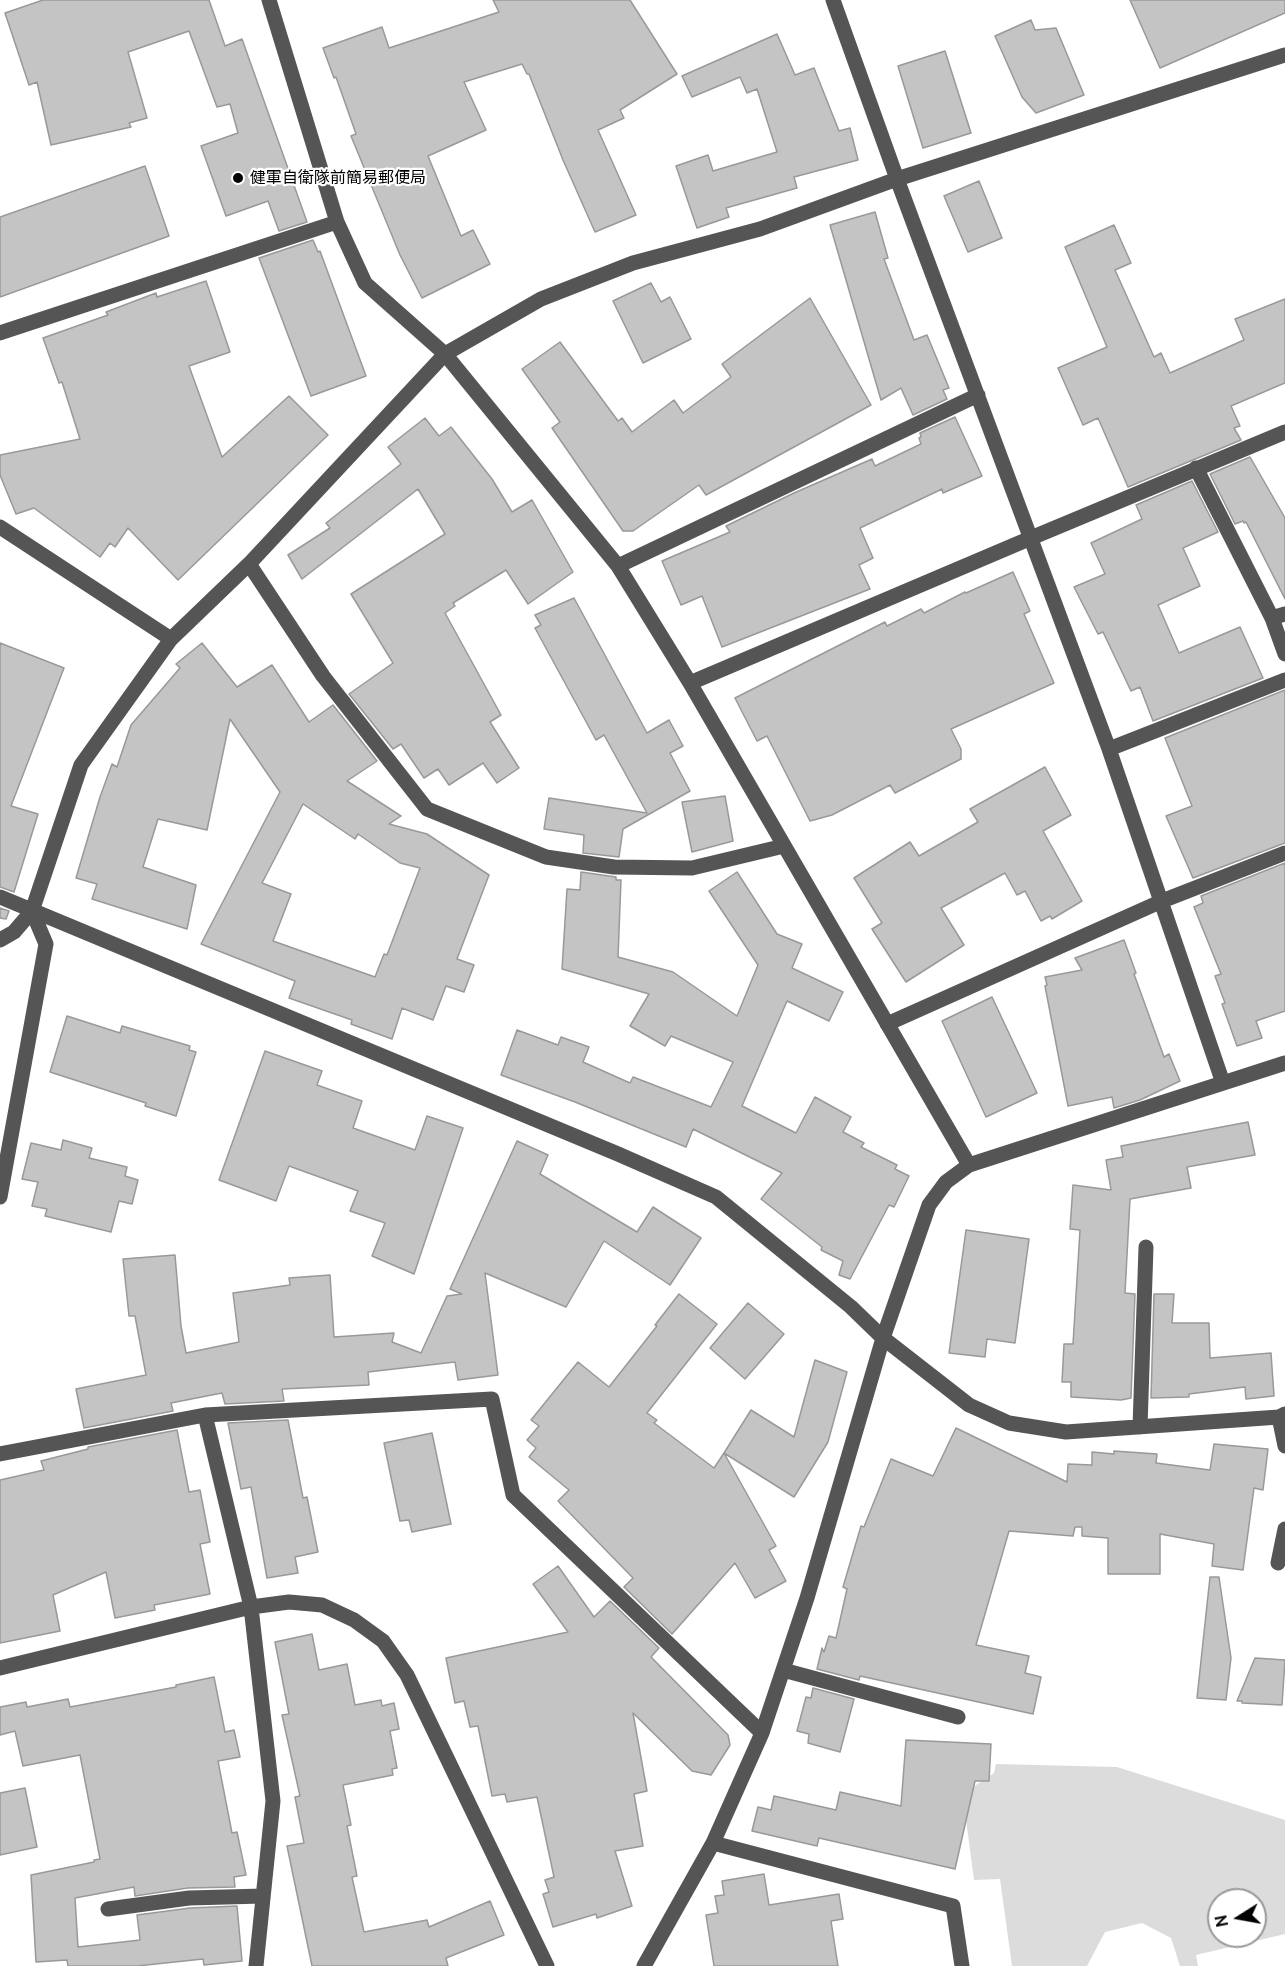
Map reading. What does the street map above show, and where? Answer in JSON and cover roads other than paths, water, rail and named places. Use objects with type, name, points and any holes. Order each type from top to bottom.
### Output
[{"type":"street","points":[[269,0],[338,222],[365,283],[445,354],[618,566],[690,683],[969,1165]]},
{"type":"street","points":[[833,0],[897,180],[1109,749],[1223,1083]]},
{"type":"street","points":[[0,940],[14,932],[32,911],[81,765],[171,639],[249,564],[445,354],[541,299],[622,267],[760,229],[897,180],[1285,55]]},
{"type":"street","points":[[0,333],[338,222]]},
{"type":"street","points":[[618,566],[978,395]]},
{"type":"street","points":[[690,683],[1285,432]]},
{"type":"street","points":[[1196,468],[1278,616],[1285,654]]},
{"type":"street","points":[[0,527],[171,639]]},
{"type":"street","points":[[249,564],[323,676],[427,809],[546,857],[614,867],[692,868],[784,846]]},
{"type":"street","points":[[1109,749],[1285,680]]},
{"type":"street","points":[[887,1024],[1162,901],[1285,853]]},
{"type":"street","points":[[0,897],[716,1197],[969,1406],[1009,1423],[1066,1432],[1282,1416],[1285,1446]]},
{"type":"street","points":[[0,1197],[46,944],[32,911]]},
{"type":"street","points":[[644,1966],[713,1844],[762,1733],[807,1598],[884,1338],[929,1205],[946,1182],[969,1165],[1285,1063]]},
{"type":"street","points":[[1140,1427],[1146,1247]]},
{"type":"street","points":[[0,1454],[205,1415],[492,1399],[513,1494],[762,1733]]},
{"type":"street","points":[[205,1415],[251,1607],[273,1801],[256,1966]]},
{"type":"street","points":[[1278,1563],[1285,1529]]},
{"type":"street","points":[[0,1668],[251,1607],[289,1602],[322,1605],[354,1620],[383,1641],[407,1675],[547,1966]]},
{"type":"street","points":[[783,1670],[958,1717]]},
{"type":"street","points":[[713,1844],[953,1906],[962,1966]]},
{"type":"street","points":[[108,1909],[189,1898],[263,1896]]},
{"type":"place","name":"健軍自衛隊前簡易郵便局","points":[[238,178]]}]
